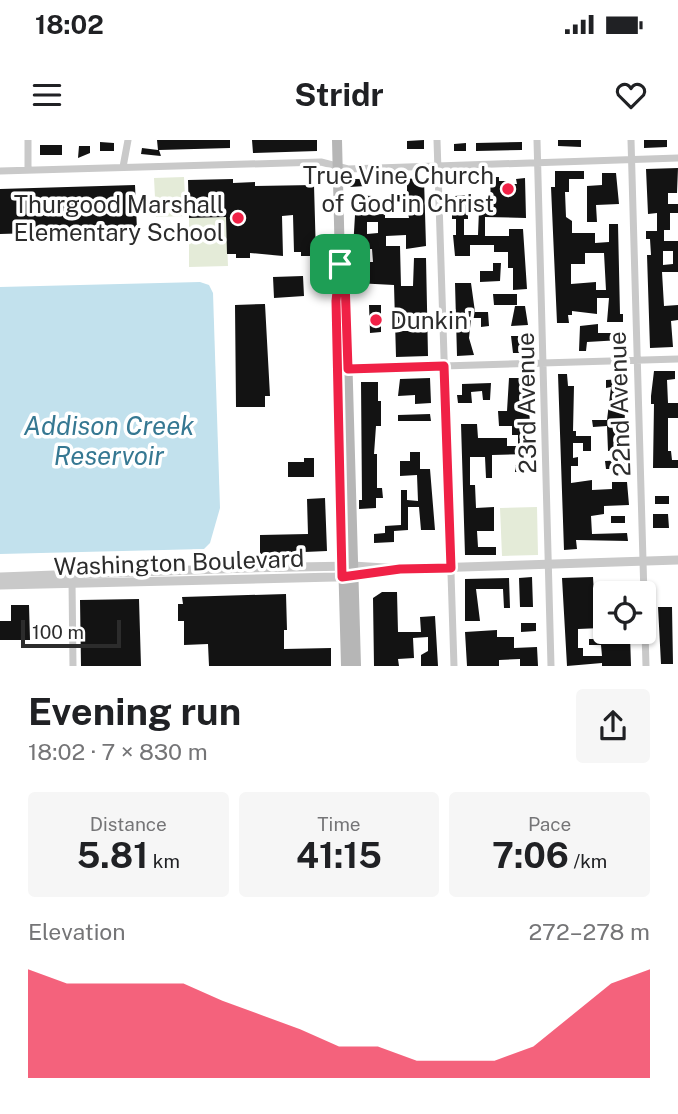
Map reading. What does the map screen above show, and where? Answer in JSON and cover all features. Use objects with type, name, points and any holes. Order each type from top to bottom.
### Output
[{"type":"main road","points":[[337,140],[340,264],[336,279],[343,369],[348,571],[346,666]]},
{"type":"main road","points":[[348,571],[356,666]]},
{"type":"street","points":[[28,140],[28,170]]},
{"type":"street","points":[[123,167],[128,140]]},
{"type":"street","points":[[437,140],[454,666]]},
{"type":"street","name":"23rd Avenue","points":[[537,140],[551,666]]},
{"type":"street","name":"22nd Avenue","points":[[631,140],[646,666]]},
{"type":"street","points":[[0,170],[321,162],[348,169],[678,158]]},
{"type":"street","points":[[343,369],[678,359]]},
{"type":"street","name":"Washington Boulevard","points":[[0,585],[72,585],[348,571],[678,560]]},
{"type":"street","name":"Washington Boulevard","points":[[0,577],[72,573],[348,571]]},
{"type":"street","points":[[72,573],[74,666]]},
{"type":"green space","points":[[184,177],[186,216],[156,217],[154,178]]},
{"type":"green space","points":[[226,217],[228,266],[189,267],[189,218]]},
{"type":"green space","points":[[537,507],[538,555],[502,556],[500,508]]},
{"type":"water","name":"Addison Creek Reservoir","points":[[200,282],[209,285],[213,293],[220,508],[210,543],[204,549],[0,554],[0,287]]},
{"type":"building","points":[[157,140],[230,140],[230,148],[159,150],[161,156],[141,154],[142,148],[158,150]]},
{"type":"building","points":[[252,140],[317,140],[317,151],[253,153]]},
{"type":"building","points":[[424,140],[424,149],[407,149],[407,141]]},
{"type":"building","points":[[558,140],[581,140],[581,147],[558,146]]},
{"type":"building","points":[[644,140],[667,140],[667,147],[644,148]]},
{"type":"building","points":[[100,142],[114,143],[114,151],[100,151]]},
{"type":"building","points":[[522,142],[522,150],[476,151],[476,143]]},
{"type":"building","points":[[466,143],[466,151],[454,151],[454,144]]},
{"type":"building","points":[[40,145],[62,145],[62,155],[40,155]]},
{"type":"building","points":[[79,146],[90,146],[90,153],[78,158]]},
{"type":"building","points":[[678,168],[677,193],[668,193],[668,204],[678,204],[678,213],[670,213],[670,230],[664,230],[664,241],[678,241],[678,272],[662,272],[664,306],[678,305],[678,320],[671,321],[673,347],[650,348],[647,255],[651,255],[650,239],[646,239],[646,231],[657,231],[657,213],[648,214],[646,169]],"holes":[[[663,251],[673,251],[673,264],[663,265]]]},
{"type":"building","points":[[555,171],[584,171],[584,179],[569,179],[569,192],[565,192],[566,217],[572,221],[572,233],[595,233],[595,243],[609,242],[609,224],[618,224],[620,314],[623,314],[623,322],[607,322],[609,298],[597,298],[597,314],[572,311],[572,315],[568,315],[569,323],[557,323],[551,187],[555,187]],"holes":[[[585,253],[604,253],[606,290],[596,290],[596,282],[571,284],[571,264],[585,264]]]},
{"type":"building","points":[[602,173],[616,173],[619,204],[596,205],[597,222],[587,222],[587,186],[602,185]]},
{"type":"building","points":[[490,177],[499,177],[499,181],[506,181],[506,184],[517,184],[516,179],[525,178],[526,218],[485,217],[485,236],[509,236],[509,229],[523,229],[527,289],[513,290],[513,268],[508,268],[508,252],[494,252],[494,245],[470,245],[470,256],[455,256],[453,235],[456,235],[456,219],[452,219],[452,212],[455,212],[455,196],[469,195],[470,204],[491,204]],"holes":[[[468,210],[479,210],[478,235],[464,235],[464,219],[468,219]]]},
{"type":"building","points":[[391,178],[424,179],[426,246],[406,249],[406,235],[386,236],[386,246],[400,246],[401,286],[413,286],[414,258],[426,258],[428,356],[396,357],[394,285],[356,283],[357,262],[373,262],[372,249],[353,249],[355,215],[385,214],[385,218],[409,218],[406,202],[392,201],[392,195],[407,195],[407,184],[391,185]],"holes":[[[367,222],[378,222],[378,233],[367,234]],[[402,321],[412,321],[412,331],[402,331]]]},
{"type":"building","points":[[233,179],[233,183],[255,182],[255,186],[314,185],[316,256],[301,256],[301,252],[294,252],[293,215],[282,216],[283,256],[250,253],[250,258],[236,258],[236,254],[227,254],[226,217],[189,218],[188,180]]},
{"type":"building","points":[[349,179],[365,179],[365,186],[350,187]]},
{"type":"building","points":[[135,185],[137,230],[0,234],[0,189]]},
{"type":"building","points":[[350,195],[372,196],[371,203],[350,203]]},
{"type":"building","points":[[493,263],[501,263],[500,281],[480,282],[480,271],[493,271]]},
{"type":"building","points":[[303,276],[304,296],[274,298],[273,277]]},
{"type":"building","points":[[455,283],[471,283],[475,312],[488,312],[489,326],[481,327],[481,318],[471,318],[469,338],[474,355],[457,356]]},
{"type":"building","points":[[493,294],[517,294],[517,305],[494,305]]},
{"type":"building","points":[[265,304],[270,396],[265,396],[265,407],[236,407],[235,305]]},
{"type":"building","name":"Dunkin'","points":[[369,305],[381,305],[381,332],[370,333]]},
{"type":"building","points":[[515,306],[525,306],[528,325],[511,326]]},
{"type":"building","points":[[598,324],[598,333],[621,333],[621,340],[587,342],[586,351],[579,351],[580,326]]},
{"type":"building","points":[[511,336],[528,336],[529,353],[513,353]]},
{"type":"building","points":[[654,371],[675,371],[675,379],[667,380],[668,403],[678,403],[678,418],[668,418],[668,451],[671,451],[672,460],[678,460],[678,468],[653,468],[654,404],[651,404],[651,396]]},
{"type":"building","points":[[558,374],[567,374],[568,386],[574,386],[573,431],[576,431],[576,436],[591,436],[591,451],[583,451],[583,443],[573,443],[573,458],[578,457],[578,466],[571,466],[571,483],[592,480],[592,490],[612,489],[612,482],[627,482],[629,505],[604,506],[604,514],[591,516],[592,534],[627,533],[628,541],[576,540],[577,549],[564,550]]},
{"type":"building","points":[[430,378],[431,403],[415,404],[415,395],[398,396],[400,379]]},
{"type":"building","points":[[509,378],[527,378],[532,454],[492,455],[492,478],[486,478],[485,457],[470,457],[470,485],[475,485],[476,508],[494,507],[494,531],[477,531],[478,547],[496,547],[496,555],[465,555],[461,424],[477,424],[478,438],[507,438],[507,446],[518,446],[518,435],[512,435],[512,426],[499,426],[498,411],[507,411]]},
{"type":"building","points":[[623,379],[626,442],[623,442],[623,451],[608,451],[607,426],[593,427],[592,420],[607,420],[611,387],[606,388],[606,380]]},
{"type":"building","points":[[361,382],[378,382],[381,426],[376,426],[374,454],[377,454],[377,488],[382,488],[383,498],[376,498],[376,508],[359,509],[359,500],[362,500]]},
{"type":"building","points":[[491,383],[490,400],[483,400],[482,391],[471,392],[472,403],[458,403],[457,395],[462,395],[462,384]]},
{"type":"building","points":[[430,414],[431,421],[398,421],[398,415]]},
{"type":"building","points":[[410,452],[420,452],[420,469],[430,469],[435,530],[421,530],[419,507],[408,507],[408,530],[394,531],[394,542],[374,543],[374,534],[385,533],[385,526],[401,525],[401,490],[407,490],[407,500],[418,501],[417,475],[400,476],[400,461],[410,461]]},
{"type":"building","points":[[304,458],[314,458],[314,477],[288,477],[288,462],[304,462]]},
{"type":"building","points":[[627,460],[628,469],[606,469],[605,461]]},
{"type":"building","points":[[515,465],[531,465],[531,472],[515,472]]},
{"type":"building","points":[[655,496],[669,496],[669,504],[655,504]]},
{"type":"building","points":[[325,498],[327,551],[260,554],[260,535],[308,534],[307,499]]},
{"type":"building","points":[[653,514],[668,514],[669,528],[653,528]]},
{"type":"building","points":[[611,516],[625,516],[625,523],[611,523]]},
{"type":"building","points":[[532,577],[533,607],[520,607],[519,578]]},
{"type":"building","points":[[593,577],[593,628],[578,629],[578,648],[583,648],[583,656],[602,656],[601,645],[589,645],[589,639],[593,639],[593,644],[630,644],[631,666],[602,666],[602,663],[567,666],[562,578]]},
{"type":"building","points":[[509,578],[510,608],[504,608],[503,589],[476,589],[480,621],[465,621],[465,579]]},
{"type":"building","points":[[382,592],[397,592],[398,632],[421,632],[420,617],[435,616],[438,666],[421,666],[421,655],[428,651],[428,637],[413,638],[414,658],[398,659],[399,666],[374,666],[373,598]]},
{"type":"building","points":[[286,594],[287,630],[284,630],[284,649],[331,648],[331,666],[209,666],[208,644],[184,645],[184,621],[178,621],[178,604],[183,604],[182,597]]},
{"type":"building","points":[[139,599],[141,666],[81,666],[80,600]]},
{"type":"building","points":[[11,605],[29,605],[30,640],[0,640],[0,621],[11,621]]},
{"type":"building","points":[[658,607],[672,607],[673,664],[661,664]]},
{"type":"building","points":[[521,623],[536,623],[536,631],[521,632]]},
{"type":"building","points":[[497,630],[497,637],[514,637],[514,648],[537,647],[538,666],[520,666],[520,659],[499,660],[499,666],[467,666],[465,632]]},
{"type":"place","name":"True Vine Church of God in Christ","points":[[508,189]]},
{"type":"place","name":"Thurgood Marshall Elementary School","points":[[238,218]]},
{"type":"place","name":"Dunkin'","points":[[376,320]]},
{"type":"route","points":[[340,264],[345,280],[348,369],[444,366],[451,568],[400,569],[342,577],[336,301],[336,279],[340,264]]}]
